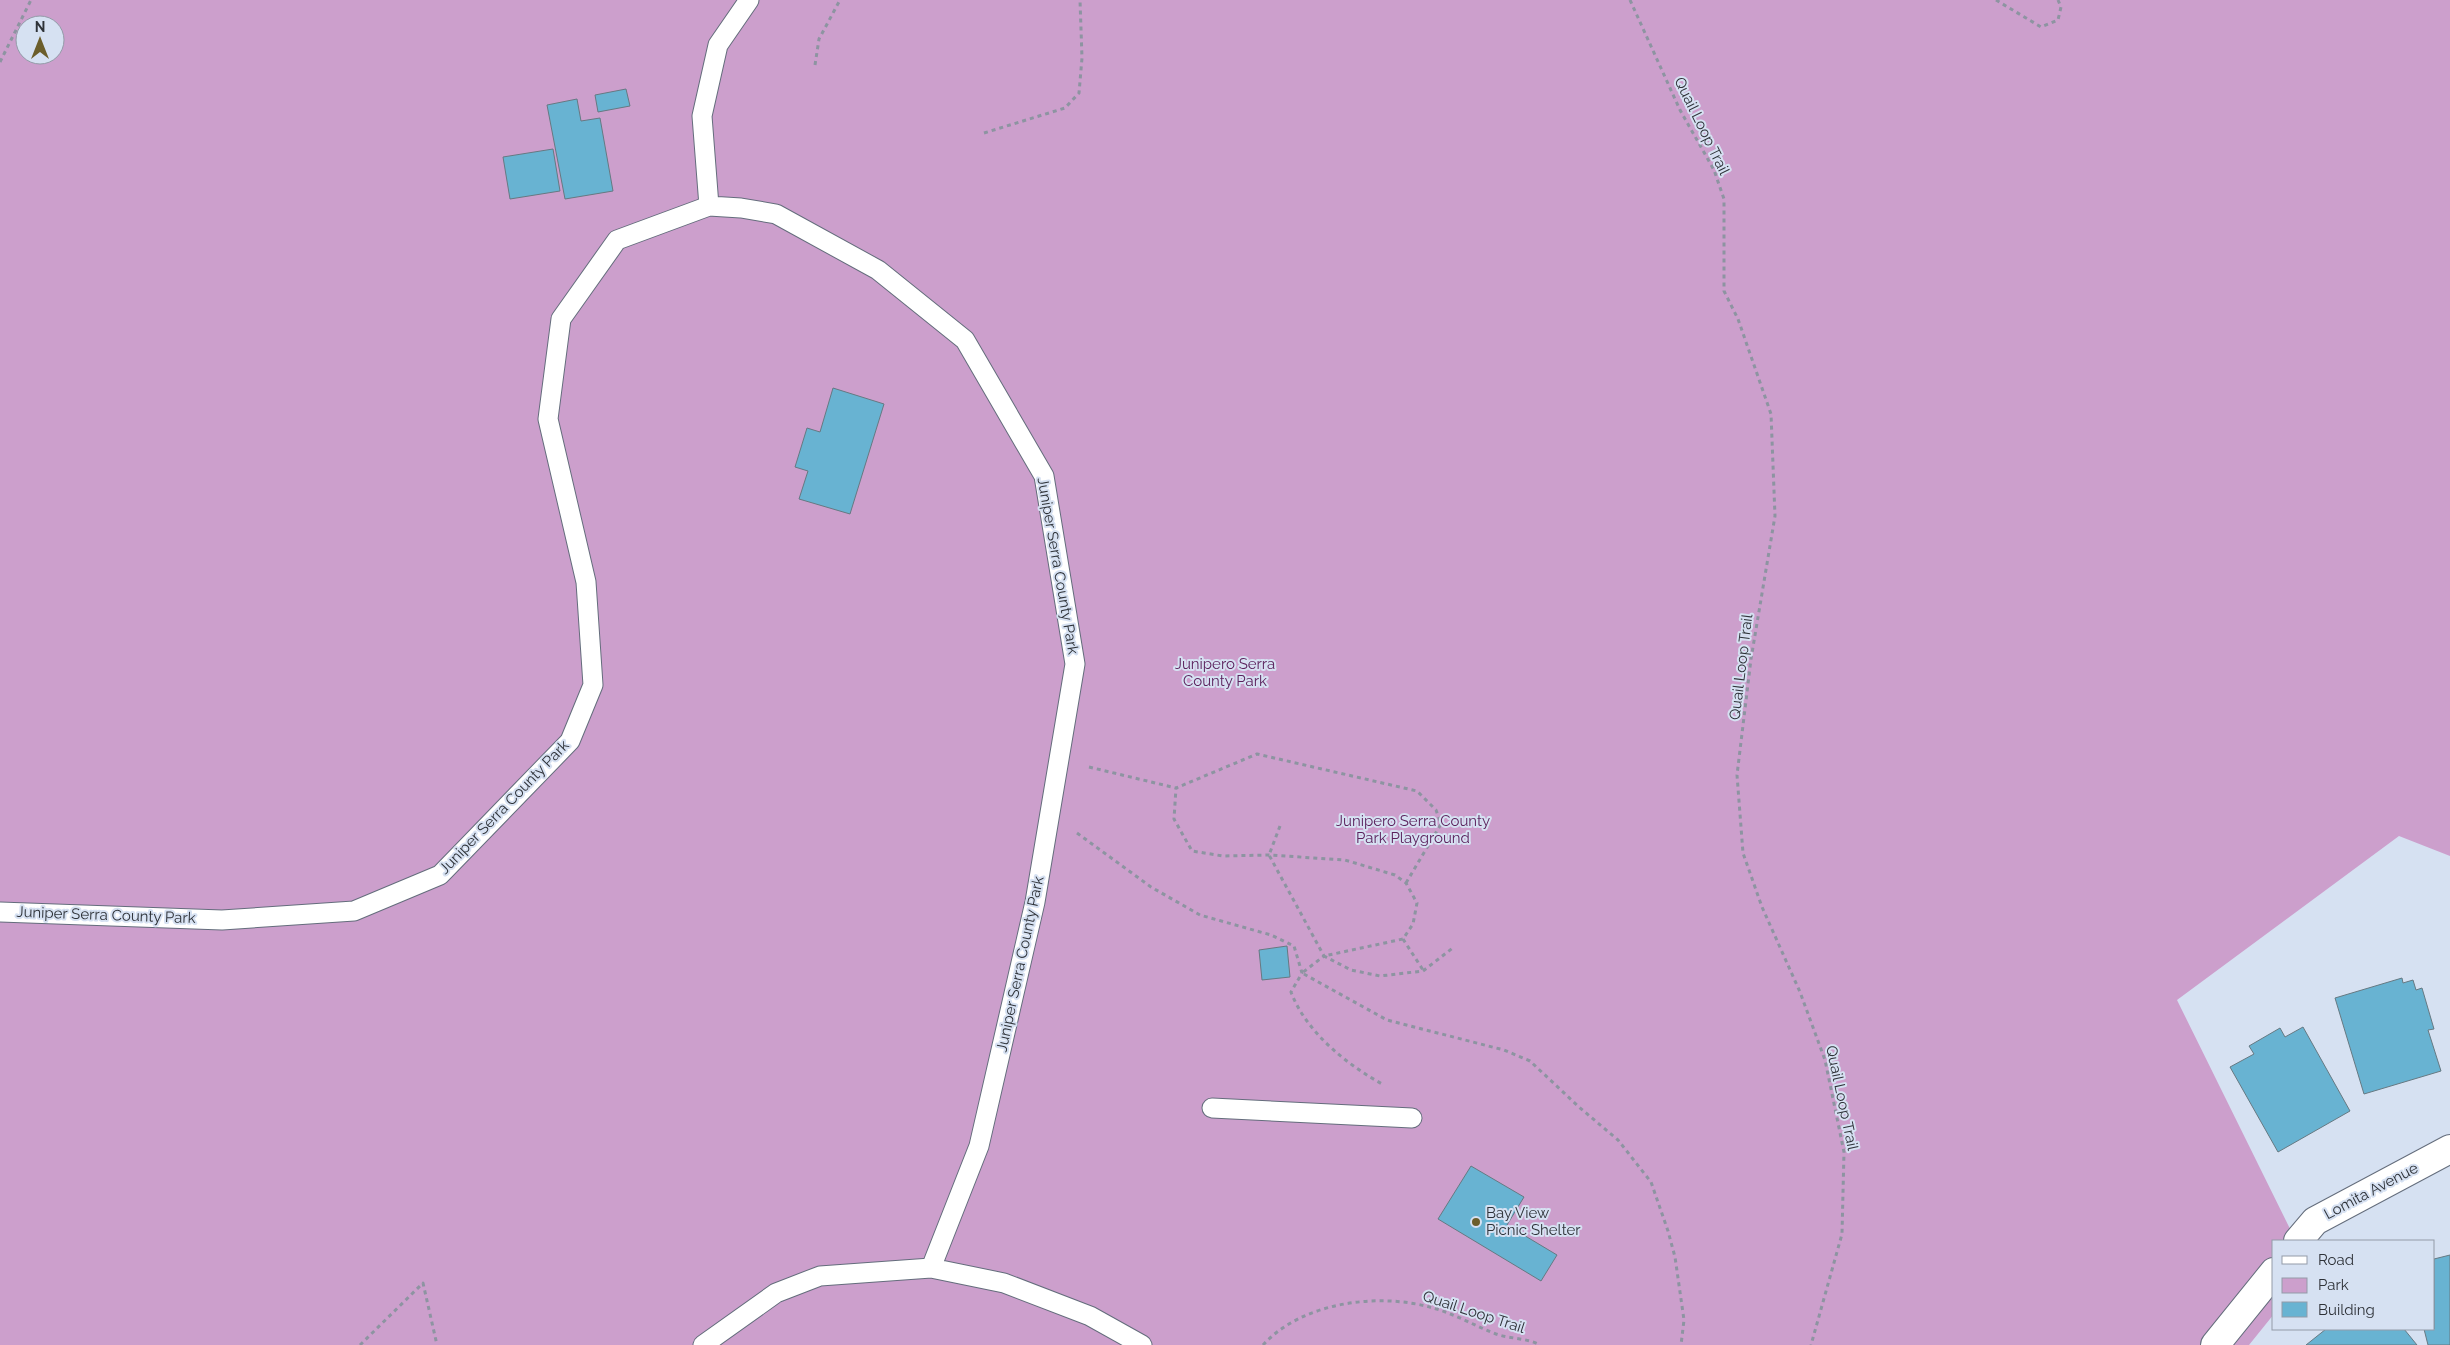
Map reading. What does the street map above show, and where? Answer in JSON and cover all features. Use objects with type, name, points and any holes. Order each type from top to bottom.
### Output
[{"type":"street","name":"Lomita Avenue","points":[[2299,1240],[2314,1221],[2450,1148]]},
{"type":"street","points":[[2215,1345],[2272,1274]]},
{"type":"lane","points":[[709,206],[702,116],[718,45],[749,0]]},
{"type":"lane","name":"Juniper Serra County Park","points":[[0,912],[222,920],[354,911],[440,875],[570,741],[593,684],[586,582],[548,419],[562,319],[617,240],[709,206],[741,208],[776,214],[878,270],[965,340],[1044,476],[1075,664],[1035,902],[979,1146],[931,1268]]},
{"type":"lane","points":[[1212,1108],[1412,1118]]},
{"type":"lane","points":[[703,1345],[776,1293],[820,1276],[931,1268],[1004,1283],[1090,1316],[1142,1345]]},
{"type":"path","points":[[0,62],[32,0]]},
{"type":"path","points":[[815,65],[819,39],[840,0]]},
{"type":"path","points":[[984,133],[1065,108],[1079,93],[1082,58],[1080,0]]},
{"type":"path","name":"Quail Loop Trail","points":[[1630,0],[1680,110],[1714,170],[1719,184],[1724,199],[1724,291],[1738,319],[1771,414],[1775,516],[1751,659],[1737,775],[1743,853],[1762,907],[1800,992],[1824,1060],[1844,1152],[1842,1234],[1811,1345]]},
{"type":"path","points":[[1996,0],[2041,27],[2058,20],[2062,7],[2058,0]]},
{"type":"path","points":[[1060,760],[1176,788],[1257,754],[1417,791],[1436,810],[1441,824],[1406,883]]},
{"type":"path","points":[[1176,788],[1174,819],[1192,851],[1223,856],[1269,855],[1345,860],[1395,875],[1406,883],[1417,903],[1412,924],[1403,939],[1324,956],[1302,972],[1292,992],[1298,1010],[1330,1047],[1371,1078],[1388,1088],[1412,1118]]},
{"type":"path","points":[[1049,820],[1085,837],[1151,887],[1200,915],[1271,935],[1294,946],[1302,972],[1387,1020],[1504,1050],[1530,1061],[1618,1140],[1651,1182],[1675,1257],[1684,1320],[1681,1345]]},
{"type":"path","points":[[1280,826],[1269,855],[1324,956],[1351,970],[1380,976],[1423,971],[1454,947]]},
{"type":"path","points":[[1403,939],[1423,971]]},
{"type":"path","points":[[360,1345],[423,1283],[437,1345]]},
{"type":"path","name":"Quail Loop Trail","points":[[1263,1345],[1272,1334],[1314,1311],[1352,1304],[1393,1301],[1433,1308],[1498,1334],[1540,1345]]},
{"type":"green space","name":"Junipero Serra County Park","points":[[0,0],[2450,0],[2450,856],[2399,836],[2177,1000],[2296,1240],[2272,1240],[2272,1316],[2249,1345],[0,1345]]},
{"type":"building","points":[[626,89],[630,106],[598,112],[595,95]]},
{"type":"building","points":[[577,99],[581,121],[600,118],[613,191],[565,199],[547,105]]},
{"type":"building","points":[[553,149],[560,191],[510,199],[503,157]]},
{"type":"building","points":[[833,388],[884,404],[850,514],[799,499],[808,471],[795,467],[807,428],[820,432]]},
{"type":"building","points":[[1287,946],[1290,977],[1262,980],[1259,950]]},
{"type":"building","points":[[2402,978],[2403,983],[2413,980],[2416,990],[2422,988],[2434,1029],[2428,1030],[2441,1071],[2364,1094],[2335,998]]},
{"type":"building","points":[[2303,1027],[2350,1111],[2278,1152],[2230,1067],[2254,1054],[2249,1046],[2280,1028],[2285,1037]]},
{"type":"building","name":"Bay View Picnic Shelter","points":[[1471,1166],[1524,1197],[1507,1225],[1557,1255],[1541,1281],[1438,1219]]},
{"type":"building","points":[[2450,1255],[2450,1345],[2428,1345],[2424,1330],[2435,1330],[2435,1259]]},
{"type":"building","points":[[2325,1330],[2405,1330],[2417,1345],[2306,1345]]},
{"type":"place","name":"Bay View Picnic Shelter","points":[[1476,1222]]},
{"type":"park label","name":"Junipero Serra County Park Playground","points":[[1413,830]]}]
